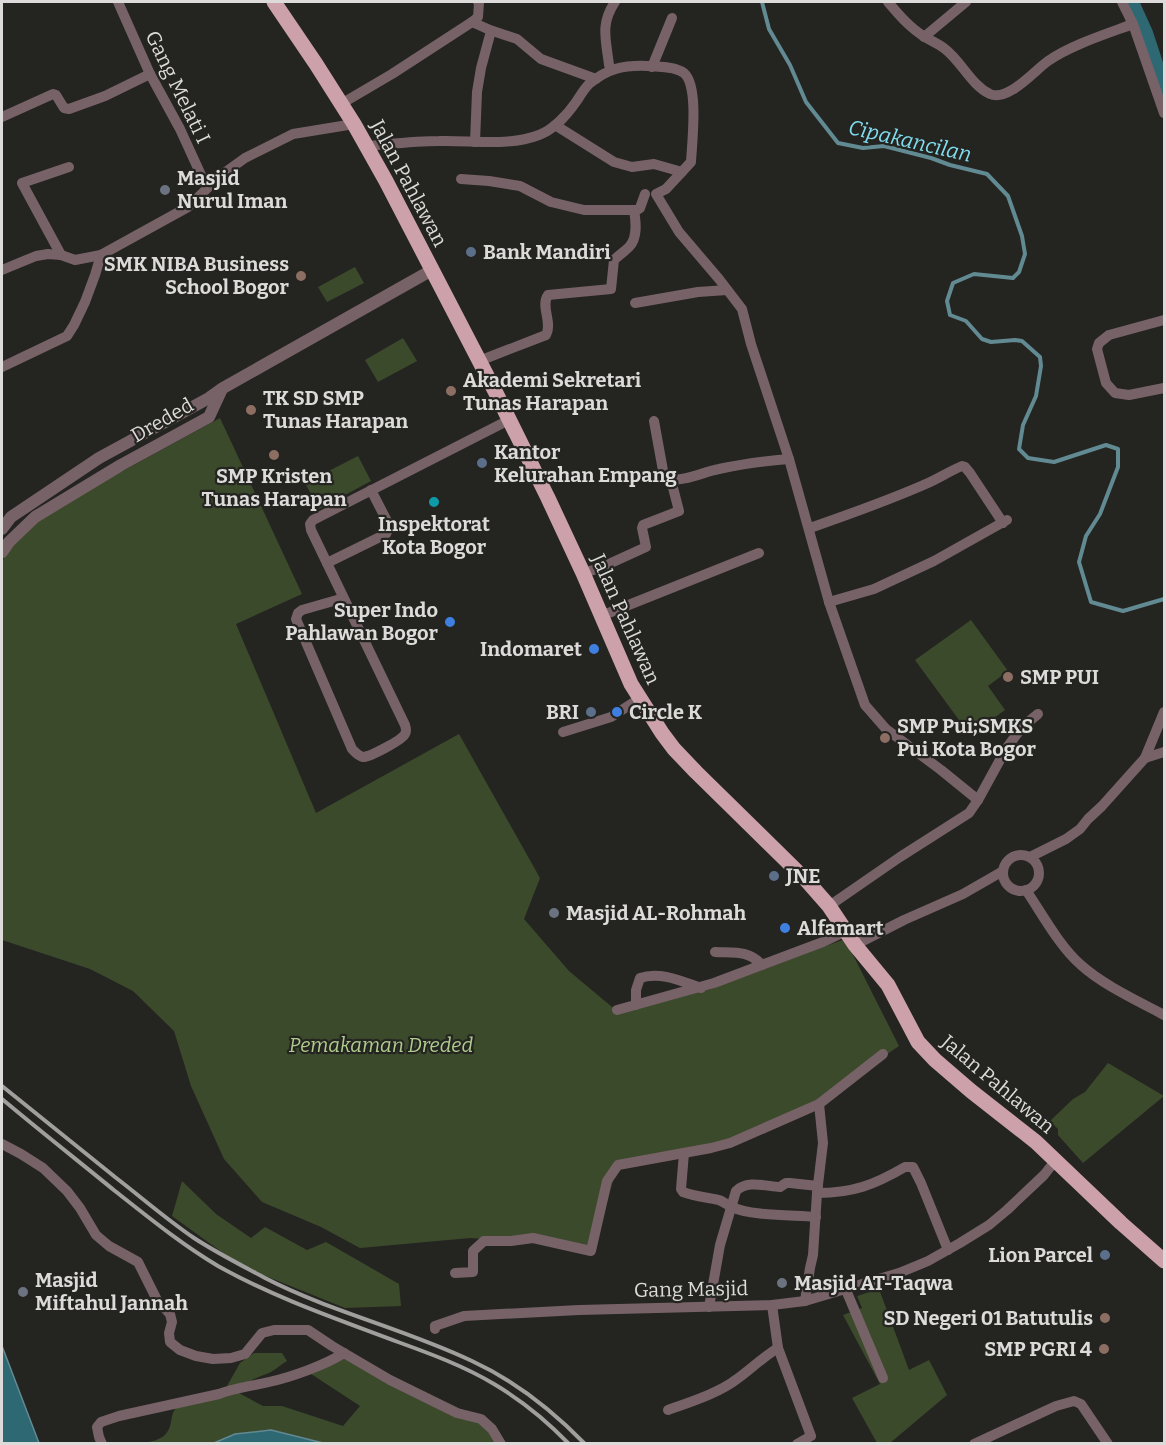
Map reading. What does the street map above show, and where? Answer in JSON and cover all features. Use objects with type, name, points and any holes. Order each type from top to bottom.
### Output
[{"type":"main road","name":"Jalan Pahlawan","points":[[274,2],[354,124],[432,270],[509,420],[583,573],[639,699],[674,748],[731,808],[807,881],[829,906],[855,945],[888,985],[923,1048],[971,1091],[1019,1128],[1164,1262]]},
{"type":"street","name":"Gang Melati I","points":[[118,2],[150,74],[180,129],[207,188]]},
{"type":"street","points":[[341,104],[472,22],[478,16],[478,2]]},
{"type":"street","points":[[611,69],[605,24],[609,10],[615,2]]},
{"type":"street","points":[[888,2],[911,27],[945,49],[985,91],[999,96],[1026,81],[1062,53],[1133,24]]},
{"type":"street","points":[[924,37],[966,2]]},
{"type":"street","points":[[1122,2],[1133,24],[1164,113]]},
{"type":"street","points":[[652,67],[672,18]]},
{"type":"street","points":[[472,22],[517,39],[541,59],[596,79]]},
{"type":"street","points":[[475,141],[479,76],[491,31]]},
{"type":"street","points":[[366,146],[438,141],[518,141],[546,132],[555,125],[588,86],[611,69],[634,65],[678,70],[686,75],[693,95],[691,162],[666,189],[656,194],[679,232],[742,309],[745,316],[751,344],[789,459],[830,602],[865,705],[886,729],[978,800]]},
{"type":"street","points":[[2,117],[53,94],[64,108],[69,109],[105,96],[150,74]]},
{"type":"street","points":[[2,270],[36,256],[48,254],[61,255],[75,260],[102,255],[188,207],[234,165],[293,134],[354,124]]},
{"type":"street","points":[[555,125],[614,162],[632,167],[654,164],[682,172]]},
{"type":"street","points":[[61,255],[22,183],[69,167]]},
{"type":"street","points":[[460,179],[520,186],[551,202],[584,210],[638,210],[645,194]]},
{"type":"street","points":[[479,361],[546,335],[548,330],[546,296],[566,292],[611,289],[613,263],[629,247],[636,231],[634,210]]},
{"type":"street","points":[[2,367],[67,336],[85,302],[102,255]]},
{"type":"street","points":[[2,529],[11,517],[99,458],[209,398],[432,270]]},
{"type":"street","points":[[635,303],[698,292],[727,290]]},
{"type":"street","points":[[1164,320],[1109,335],[1099,343],[1097,349],[1106,383],[1115,393],[1129,395],[1164,388]]},
{"type":"street","name":"Dreded","points":[[2,552],[35,517],[58,502],[209,417],[223,388]]},
{"type":"street","points":[[344,598],[302,610],[296,619],[352,748],[359,755],[366,756],[402,738],[406,729],[344,598],[310,527],[311,522],[509,420]]},
{"type":"street","points":[[654,421],[664,476],[671,480],[753,462],[789,459]]},
{"type":"street","points":[[140,436],[147,451]]},
{"type":"street","points":[[810,528],[890,499],[962,466],[970,473],[1005,521],[934,561],[874,589],[830,602]]},
{"type":"street","points":[[583,573],[600,568],[646,547],[643,525],[679,511],[671,480]]},
{"type":"street","points":[[327,563],[383,537],[388,531],[388,523],[371,490]]},
{"type":"street","points":[[601,616],[759,553]]},
{"type":"street","points":[[563,732],[611,717],[639,699]]},
{"type":"street","points":[[1030,857],[1066,839],[1080,829],[1102,806],[1145,758],[1164,712]]},
{"type":"street","points":[[829,906],[969,813],[1006,749],[1022,727],[1038,714]]},
{"type":"street","points":[[1145,758],[1164,753]]},
{"type":"street","points":[[1023,855],[1034,860],[1038,866],[1039,878],[1032,888],[1019,891],[1007,884],[1003,871],[1010,859],[1023,855]]},
{"type":"street","points":[[855,945],[963,894],[1003,871]]},
{"type":"street","points":[[1026,890],[1066,950],[1080,965],[1164,1016]]},
{"type":"street","points":[[617,1010],[701,988],[823,942],[846,931]]},
{"type":"street","points":[[715,952],[742,953],[756,958],[762,965]]},
{"type":"street","points":[[636,1005],[636,990],[640,978],[645,976],[660,975],[701,988]]},
{"type":"street","points":[[455,1273],[473,1272],[473,1251],[484,1242],[533,1238],[591,1251],[607,1181],[618,1165],[730,1143],[819,1104],[883,1054]]},
{"type":"street","points":[[805,1301],[813,1256],[817,1189],[823,1143],[819,1104]]},
{"type":"street","points":[[2,1144],[43,1168],[67,1191],[96,1235],[109,1246],[138,1262],[157,1300],[170,1314],[172,1322],[169,1333],[170,1342],[180,1350],[213,1359],[231,1358],[245,1354],[262,1333],[274,1330],[308,1330],[390,1380],[457,1413],[481,1419],[492,1429],[501,1443]]},
{"type":"street","points":[[684,1153],[681,1189],[683,1192],[717,1199],[732,1207],[765,1213],[816,1217]]},
{"type":"street","name":"Gang Masjid","points":[[435,1329],[435,1326],[464,1316],[603,1309],[772,1305],[805,1301],[846,1290],[899,1273],[948,1250],[980,1231],[997,1219],[1034,1185],[1055,1161]]},
{"type":"street","points":[[709,1307],[720,1245],[736,1191],[748,1184],[780,1187],[790,1183],[838,1192],[866,1187],[905,1167],[913,1167],[948,1250]]},
{"type":"street","points":[[846,1290],[883,1378]]},
{"type":"street","points":[[772,1305],[778,1348],[811,1437],[797,1443]]},
{"type":"street","points":[[668,1410],[736,1380],[778,1348]]},
{"type":"street","points":[[102,1443],[97,1427],[101,1422],[273,1381],[331,1361],[344,1353]]},
{"type":"street","points":[[974,1443],[990,1440],[1056,1406],[1074,1401],[1081,1404],[1108,1443]]},
{"type":"green space","points":[[355,267],[364,283],[327,302],[318,287]]},
{"type":"green space","points":[[403,338],[417,361],[378,382],[365,360]]},
{"type":"green space","name":"Pemakaman Dreded","points":[[220,418],[302,594],[236,624],[316,813],[459,734],[540,878],[524,919],[569,971],[612,1007],[708,990],[845,939],[899,1046],[792,1119],[700,1154],[617,1165],[594,1253],[530,1242],[470,1238],[360,1248],[321,1227],[262,1202],[224,1159],[191,1086],[174,1031],[133,991],[90,969],[2,940],[2,561],[13,544],[44,514]]},
{"type":"green space","points":[[358,456],[371,481],[319,509],[305,483]]},
{"type":"green space","points":[[971,620],[1008,671],[988,686],[1005,710],[970,735],[915,660]]},
{"type":"green space","points":[[1108,1063],[1164,1096],[1083,1163],[1058,1135],[1058,1129],[1050,1121],[1073,1099],[1085,1092]]},
{"type":"green space","points":[[182,1181],[216,1214],[251,1238],[265,1227],[307,1250],[326,1242],[399,1284],[401,1306],[345,1308],[241,1266],[172,1216]]},
{"type":"green space","points":[[879,1289],[909,1370],[929,1360],[947,1395],[890,1443],[877,1443],[852,1398],[880,1384],[843,1315],[862,1308],[857,1296]]},
{"type":"green space","points":[[254,1353],[282,1353],[287,1361],[271,1372],[249,1382],[239,1393],[263,1406],[282,1406],[343,1426],[360,1406],[305,1370],[344,1353],[481,1419],[501,1443],[323,1443],[271,1430],[235,1434],[214,1443],[128,1444],[158,1439],[167,1432],[176,1408],[223,1393],[240,1363]]},
{"type":"water","points":[[2,1346],[39,1443],[2,1443]]},
{"type":"water","points":[[271,1430],[323,1443],[214,1443],[235,1434]]},
{"type":"waterway","name":"Cipakancilan","points":[[762,2],[769,29],[790,65],[806,102],[838,143],[863,148],[884,146],[987,174],[1008,196],[1022,236],[1025,254],[1019,272],[1013,278],[974,274],[953,283],[947,301],[950,315],[966,321],[982,339],[991,342],[1022,341],[1040,357],[1041,366],[1036,396],[1023,425],[1019,449],[1028,458],[1054,462],[1106,445],[1118,449],[1118,467],[1100,514],[1086,536],[1079,562],[1091,602],[1123,611],[1164,599]]},
{"type":"waterway","points":[[1132,2],[1146,33],[1164,88]]},
{"type":"railway","points":[[2,1086],[164,1216],[229,1259],[316,1301],[421,1339],[472,1361],[532,1397],[585,1444]]},
{"type":"railway","points":[[2,1099],[152,1220],[218,1266],[284,1298],[471,1372],[524,1404],[569,1444]]},
{"type":"place","name":"Masjid Nurul Iman","points":[[165,190]]},
{"type":"place","name":"Bank Mandiri","points":[[471,252]]},
{"type":"place","name":"SMK NIBA Business School Bogor","points":[[301,276]]},
{"type":"place","name":"Akademi Sekretari Tunas Harapan","points":[[451,391]]},
{"type":"place","name":"TK SD SMP Tunas Harapan","points":[[251,410]]},
{"type":"place","name":"SMP Kristen Tunas Harapan","points":[[274,455]]},
{"type":"place","name":"Kantor Kelurahan Empang","points":[[482,463]]},
{"type":"place","name":"Inspektorat Kota Bogor","points":[[434,502]]},
{"type":"place","name":"Super Indo Pahlawan Bogor","points":[[450,622]]},
{"type":"place","name":"Indomaret","points":[[594,649]]},
{"type":"place","name":"SMP PUI","points":[[1008,677]]},
{"type":"place","name":"BRI","points":[[591,712]]},
{"type":"place","name":"Circle K","points":[[617,712]]},
{"type":"place","name":"SMP Pui;SMKS Pui Kota Bogor","points":[[885,738]]},
{"type":"place","name":"JNE","points":[[774,876]]},
{"type":"place","name":"Masjid AL-Rohmah","points":[[554,913]]},
{"type":"place","name":"Alfamart","points":[[785,928]]},
{"type":"place","name":"Lion Parcel","points":[[1105,1255]]},
{"type":"place","name":"Masjid AT-Taqwa","points":[[782,1283]]},
{"type":"place","name":"Masjid Miftahul Jannah","points":[[23,1292]]},
{"type":"place","name":"SD Negeri 01 Batutulis","points":[[1105,1318]]},
{"type":"place","name":"SMP PGRI 4","points":[[1104,1349]]}]
